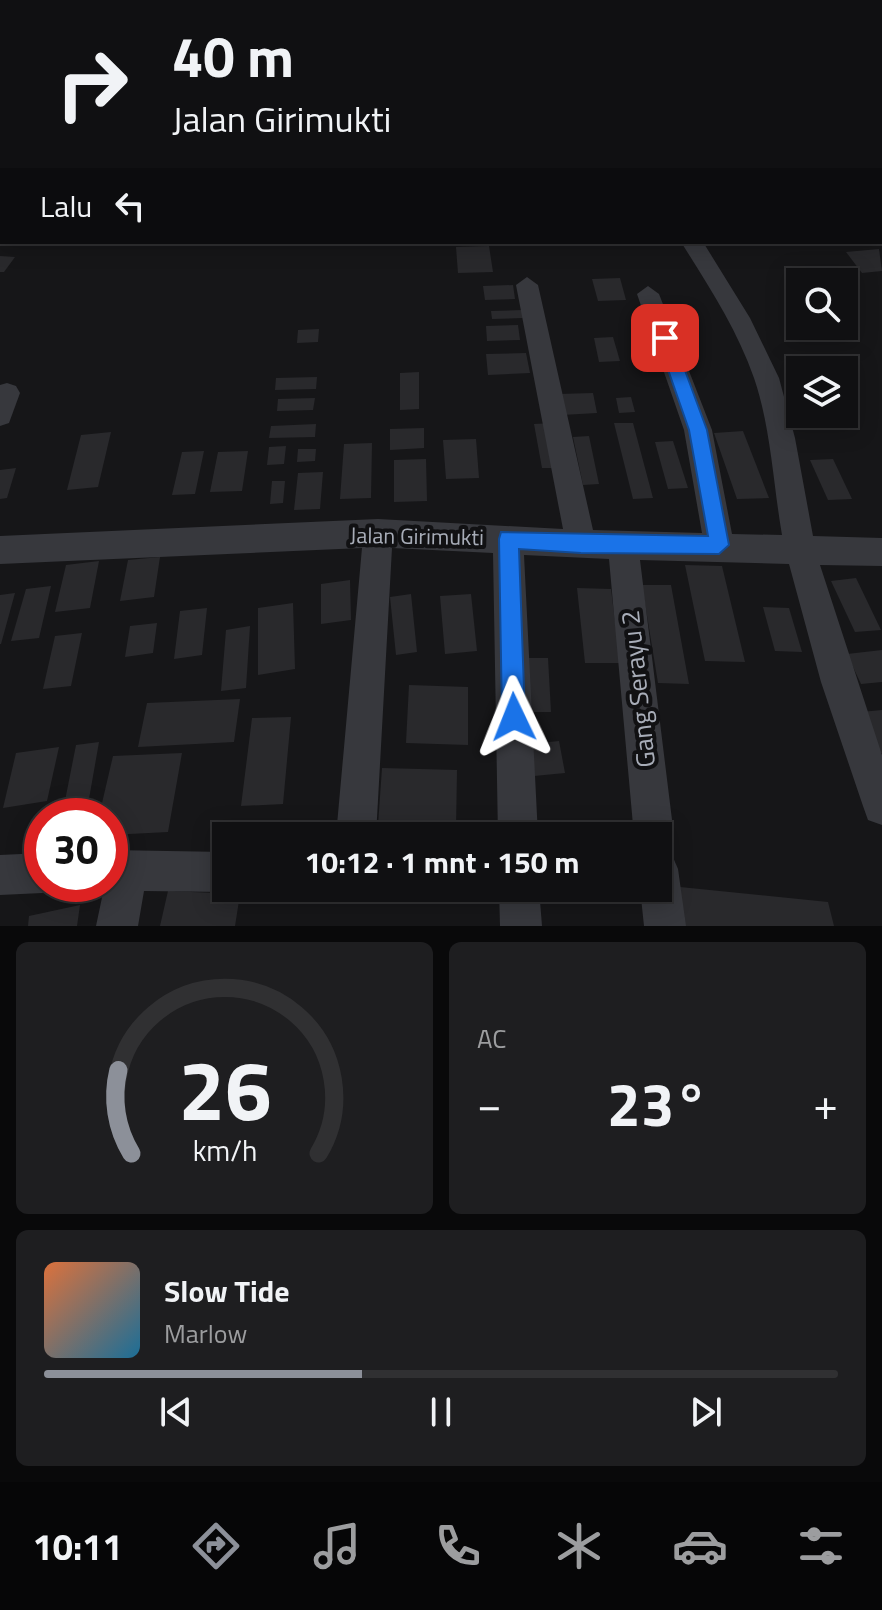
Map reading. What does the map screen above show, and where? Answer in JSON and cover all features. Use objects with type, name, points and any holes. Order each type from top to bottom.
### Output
[{"type":"street","points":[[693,244],[725,294],[764,369],[785,452],[801,552],[837,682],[882,806]]},
{"type":"street","points":[[527,285],[581,544]]},
{"type":"street","points":[[648,294],[698,430],[719,545]]},
{"type":"street","points":[[357,822],[378,533]]},
{"type":"street","name":"Jalan Girimukti","points":[[0,550],[378,533],[581,544],[719,545],[801,552],[882,552]]},
{"type":"street","points":[[508,539],[518,822]]},
{"type":"street","name":"Gang Serayu 2","points":[[623,543],[653,822]]},
{"type":"street","points":[[128,870],[212,872]]},
{"type":"street","points":[[0,875],[24,874]]},
{"type":"street","points":[[117,926],[118,902]]},
{"type":"street","points":[[520,902],[521,926]]},
{"type":"street","points":[[662,902],[665,926]]},
{"type":"building","points":[[489,246],[493,272],[458,273],[456,247]]},
{"type":"building","points":[[879,249],[882,271],[862,273],[846,252]]},
{"type":"building","points":[[0,256],[15,257],[4,272],[0,272]]},
{"type":"building","points":[[620,278],[626,300],[598,301],[592,279]]},
{"type":"building","points":[[513,285],[515,299],[485,300],[483,286]]},
{"type":"building","points":[[522,310],[523,318],[492,319],[491,311]]},
{"type":"building","points":[[518,325],[520,340],[487,341],[486,326]]},
{"type":"building","points":[[319,329],[318,342],[297,343],[298,330]]},
{"type":"building","points":[[613,337],[620,361],[599,362],[594,338]]},
{"type":"building","points":[[526,353],[530,373],[488,375],[486,354]]},
{"type":"building","points":[[419,372],[419,409],[400,410],[400,373]]},
{"type":"building","points":[[317,377],[316,389],[275,390],[276,378]]},
{"type":"building","points":[[593,393],[597,413],[562,415],[559,394]]},
{"type":"building","points":[[631,397],[635,412],[619,413],[616,398]]},
{"type":"building","points":[[315,398],[313,410],[277,411],[278,399]]},
{"type":"building","points":[[554,423],[562,468],[542,468],[534,424]]},
{"type":"building","points":[[614,423],[633,423],[653,498],[633,499]]},
{"type":"building","points":[[316,424],[315,437],[269,438],[271,426]]},
{"type":"building","points":[[424,428],[424,448],[390,450],[390,429]]},
{"type":"building","points":[[743,431],[769,498],[737,499],[714,433]]},
{"type":"building","points":[[111,432],[98,487],[67,490],[81,435]]},
{"type":"building","points":[[589,436],[599,484],[583,485],[573,437]]},
{"type":"building","points":[[476,439],[479,478],[446,479],[443,440]]},
{"type":"building","points":[[673,441],[688,488],[668,489],[655,442]]},
{"type":"building","points":[[372,443],[371,498],[340,499],[344,444]]},
{"type":"building","points":[[286,446],[284,464],[267,465],[269,447]]},
{"type":"building","points":[[298,449],[316,449],[315,461],[297,462]]},
{"type":"building","points":[[204,451],[195,494],[172,495],[182,452]]},
{"type":"building","points":[[248,451],[242,491],[210,492],[218,452]]},
{"type":"building","points":[[426,459],[427,501],[394,502],[394,460]]},
{"type":"building","points":[[833,459],[852,499],[828,500],[810,460]]},
{"type":"building","points":[[16,468],[7,498],[0,499],[0,470]]},
{"type":"building","points":[[323,472],[320,509],[294,510],[298,473]]},
{"type":"building","points":[[272,481],[285,481],[283,503],[270,504]]},
{"type":"building","points":[[160,557],[154,597],[120,601],[128,560]]},
{"type":"building","points":[[99,561],[90,608],[55,612],[66,565]]},
{"type":"building","points":[[685,565],[722,566],[745,662],[705,661]]},
{"type":"building","points":[[856,578],[881,630],[855,632],[831,581]]},
{"type":"building","points":[[350,580],[351,620],[321,624],[321,584]]},
{"type":"building","points":[[642,585],[671,585],[689,684],[658,683]]},
{"type":"building","points":[[51,586],[39,638],[11,641],[26,589]]},
{"type":"building","points":[[577,588],[611,589],[620,663],[585,663]]},
{"type":"building","points":[[15,593],[1,644],[0,644],[0,595]]},
{"type":"building","points":[[411,594],[417,652],[396,655],[390,597]]},
{"type":"building","points":[[471,594],[477,651],[445,654],[440,596]]},
{"type":"building","points":[[293,603],[295,669],[258,675],[258,608]]},
{"type":"building","points":[[763,607],[789,608],[802,652],[775,651]]},
{"type":"building","points":[[207,608],[202,655],[174,659],[180,611]]},
{"type":"building","points":[[157,623],[153,653],[125,657],[130,626]]},
{"type":"building","points":[[250,626],[246,688],[221,691],[226,630]]},
{"type":"building","points":[[82,633],[71,686],[43,689],[55,636]]},
{"type":"building","points":[[882,650],[882,682],[861,684],[847,654]]},
{"type":"building","points":[[523,658],[548,658],[551,712],[525,712]]},
{"type":"building","points":[[409,685],[468,687],[468,745],[406,743]]},
{"type":"building","points":[[240,699],[234,742],[138,747],[147,703]]},
{"type":"building","points":[[882,710],[882,753],[879,753],[861,712]]},
{"type":"building","points":[[291,717],[283,804],[241,806],[252,718]]},
{"type":"building","points":[[559,741],[565,773],[534,776],[530,744]]},
{"type":"building","points":[[99,742],[89,798],[66,798],[76,745]]},
{"type":"building","points":[[59,747],[48,798],[24,798],[24,805],[3,808],[16,753]]},
{"type":"building","points":[[182,753],[168,832],[128,834],[128,798],[103,798],[113,756]]},
{"type":"building","points":[[382,768],[457,770],[456,822],[378,822]]},
{"type":"building","points":[[680,887],[828,902],[834,926],[684,926]]},
{"type":"building","points":[[168,891],[212,893],[212,902],[239,902],[235,926],[160,926]]},
{"type":"building","points":[[80,905],[77,926],[28,926],[29,916]]},
{"type":"route","points":[[514,717],[508,539],[581,544],[719,545],[698,430],[665,338]]}]
